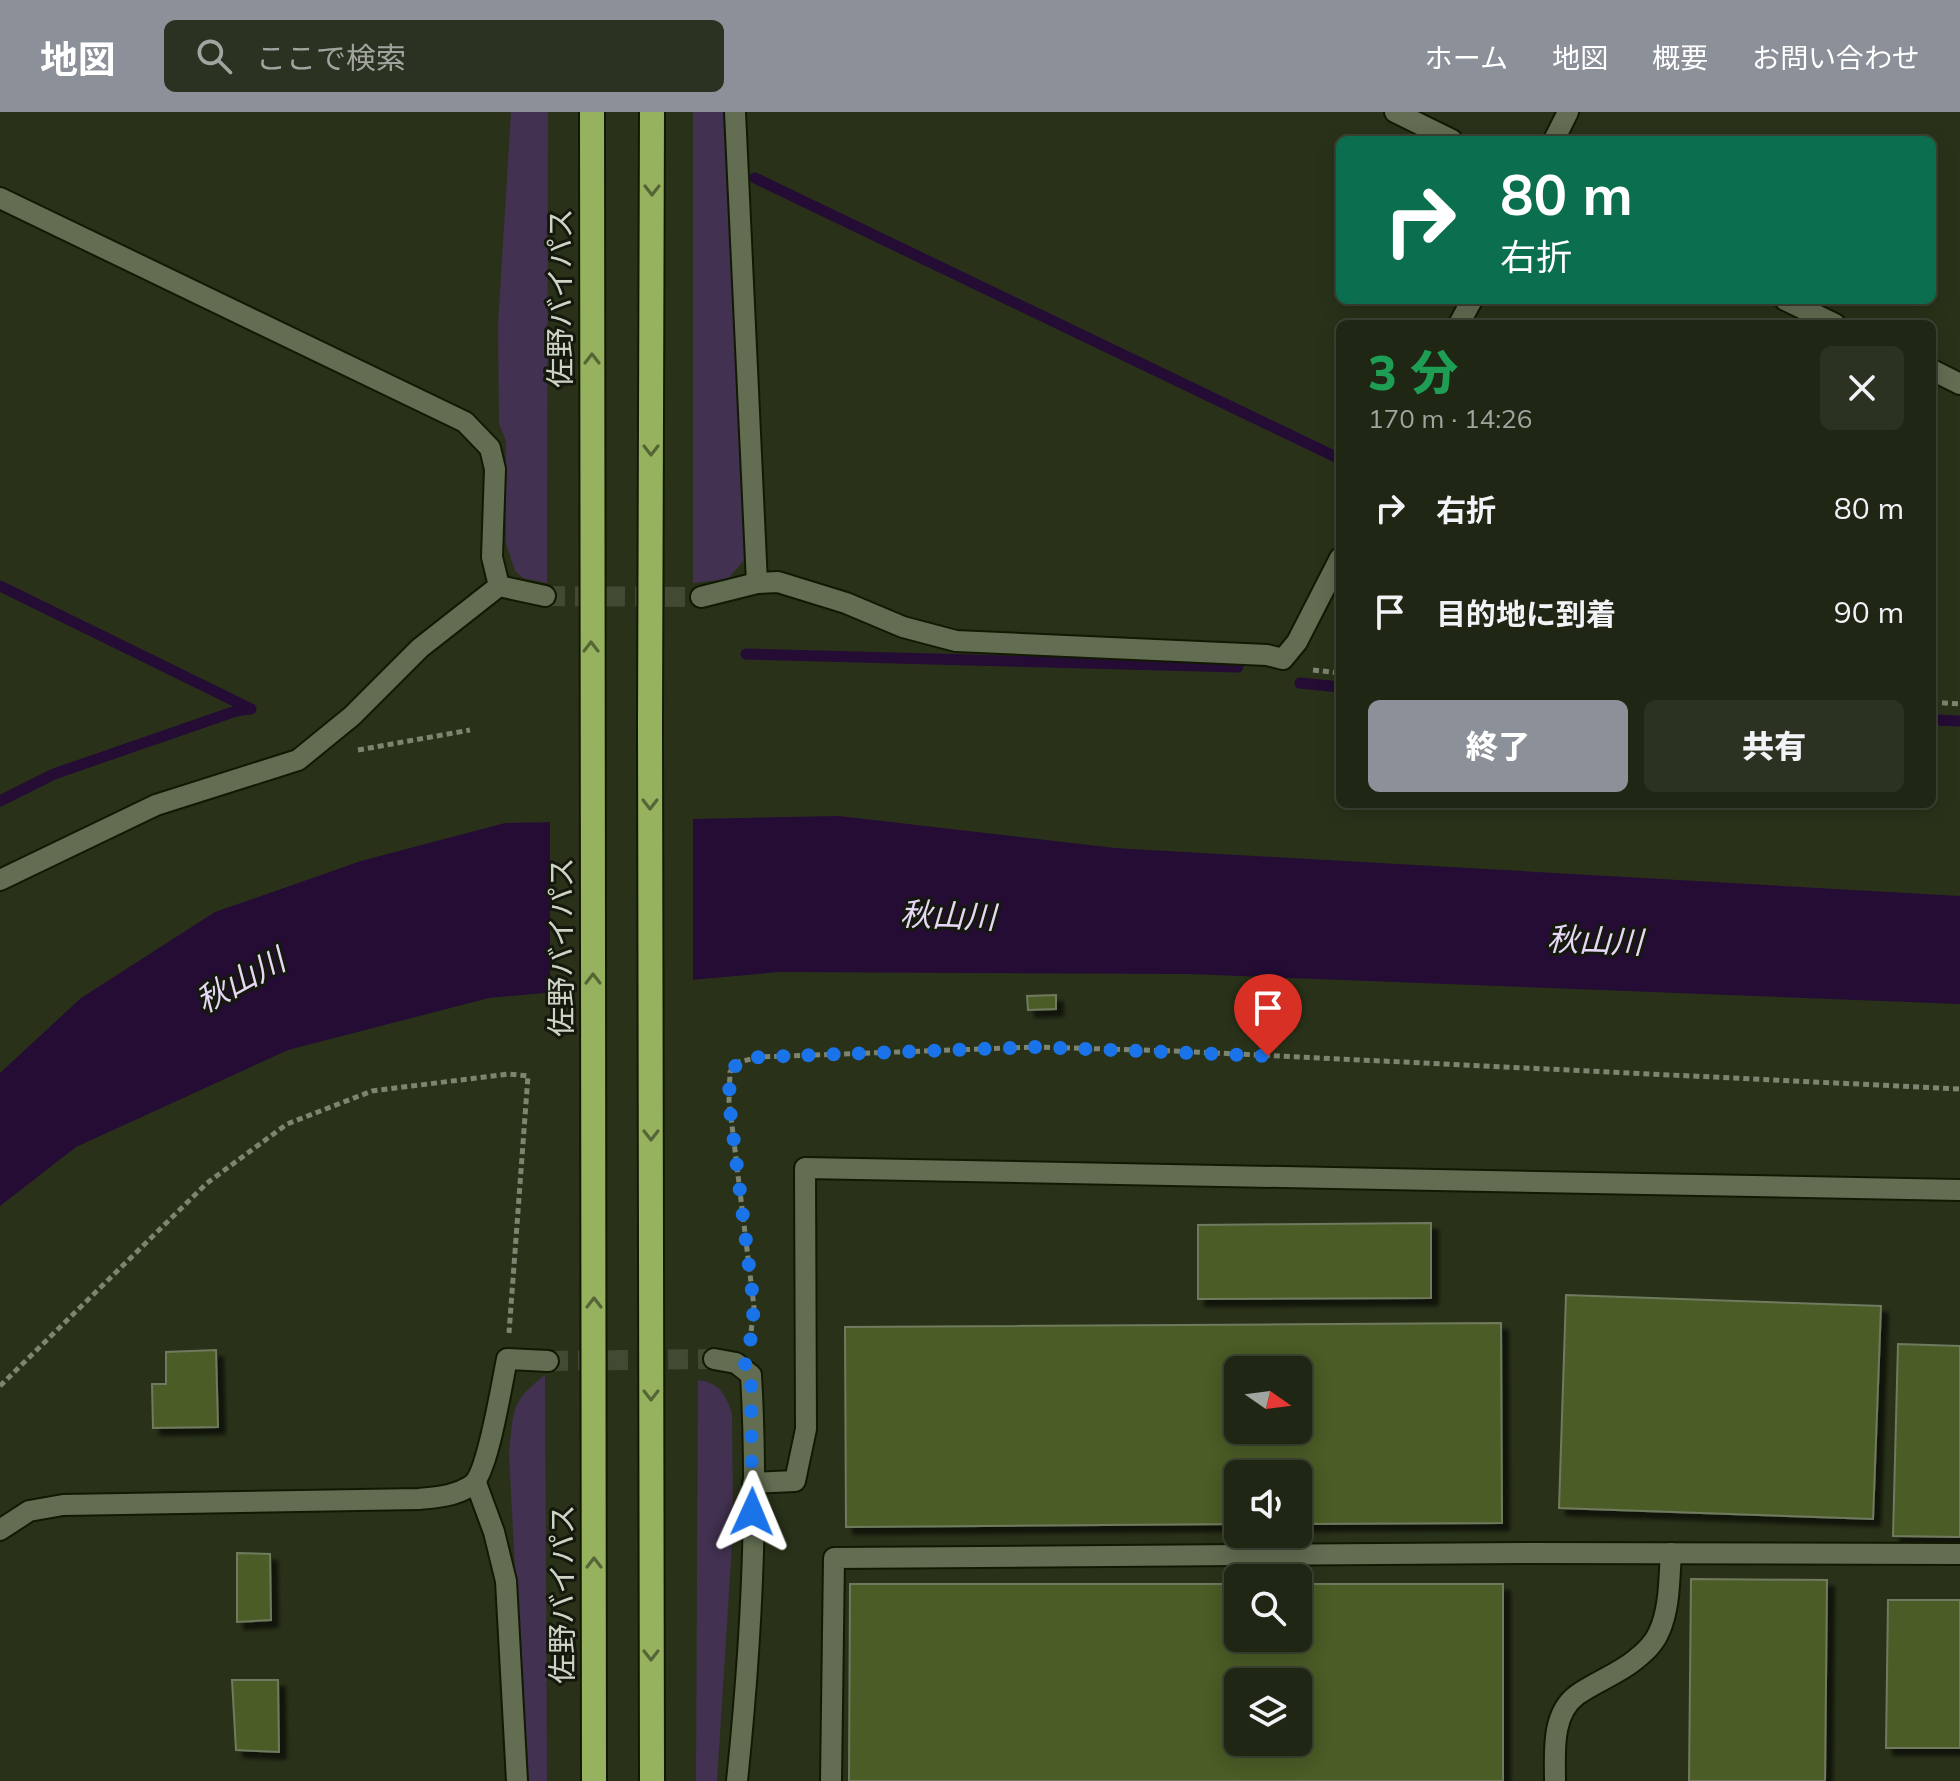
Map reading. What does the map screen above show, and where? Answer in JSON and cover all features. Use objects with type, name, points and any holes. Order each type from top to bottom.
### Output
[{"type":"highway","name":"佐野バイパス","points":[[592,112],[594,1781]]},
{"type":"highway","points":[[652,112],[652,1781]]},
{"type":"street","points":[[735,112],[757,583]]},
{"type":"street","points":[[1395,112],[1444,136]]},
{"type":"street","points":[[1556,136],[1568,112]]},
{"type":"street","points":[[0,198],[465,422],[490,448],[495,469],[492,557],[499,586]]},
{"type":"street","points":[[1793,304],[1827,320]]},
{"type":"street","points":[[1936,372],[1960,384]]},
{"type":"street","points":[[701,597],[757,583],[778,582],[812,591],[903,627],[956,641],[1267,655],[1283,659],[1297,642],[1336,566]]},
{"type":"street","points":[[499,586],[545,596]]},
{"type":"street","points":[[0,880],[156,805],[298,760],[352,716],[420,648],[499,586]]},
{"type":"street","points":[[753,1483],[795,1481],[806,1429],[805,1168],[1960,1190]]},
{"type":"street","points":[[0,1530],[29,1511],[63,1505],[452,1496],[476,1483],[486,1458],[507,1359],[548,1361]]},
{"type":"street","points":[[714,1359],[736,1363],[751,1375],[753,1483],[747,1687],[737,1781]]},
{"type":"street","points":[[476,1483],[494,1532],[506,1581],[517,1781]]},
{"type":"street","points":[[1555,1781],[1554,1740],[1562,1715],[1574,1697],[1632,1663],[1650,1647],[1660,1632],[1667,1601],[1671,1553]]},
{"type":"street","points":[[831,1781],[834,1558],[1960,1554]]},
{"type":"path","points":[[1936,702],[1960,704]]},
{"type":"path","points":[[298,760],[470,730]]},
{"type":"path","points":[[744,1369],[754,1307],[729,1101],[730,1072],[739,1062],[759,1057],[1036,1047],[1960,1089]]},
{"type":"path","points":[[0,1386],[207,1183],[287,1124],[372,1091],[508,1074],[528,1076],[507,1359]]},
{"type":"shaded area","points":[[511,112],[548,112],[547,583],[523,578],[515,571],[506,543],[506,441],[499,424],[498,325]]},
{"type":"shaded area","points":[[693,112],[726,112],[745,559],[728,579],[693,583]]},
{"type":"shaded area","points":[[545,1375],[547,1781],[526,1781],[509,1454],[515,1409],[525,1393]]},
{"type":"shaded area","points":[[698,1380],[711,1383],[721,1391],[732,1414],[733,1529],[717,1781],[696,1781]]},
{"type":"water","name":"秋山川","points":[[839,816],[1115,848],[1960,896],[1960,1004],[1189,974],[780,972],[489,998],[288,1050],[76,1147],[0,1206],[0,1073],[81,998],[215,912],[361,861],[505,823]]},
{"type":"pier","points":[[693,815],[693,984],[550,996],[550,818]]},
{"type":"building","points":[[1056,995],[1056,1009],[1028,1010],[1027,996]]},
{"type":"building","points":[[1431,1223],[1431,1298],[1198,1299],[1198,1225]]},
{"type":"building","points":[[1566,1295],[1881,1306],[1873,1519],[1559,1508]]},
{"type":"building","points":[[1501,1323],[1502,1523],[1312,1524],[1312,1460],[1224,1460],[1224,1524],[846,1527],[845,1327]]},
{"type":"building","points":[[1898,1344],[1960,1346],[1960,1537],[1893,1536]]},
{"type":"building","points":[[216,1350],[218,1427],[153,1428],[152,1384],[166,1384],[166,1352]]},
{"type":"building","points":[[237,1553],[270,1554],[271,1620],[237,1622]]},
{"type":"building","points":[[1691,1579],[1827,1580],[1825,1781],[1689,1781]]},
{"type":"building","points":[[850,1584],[1224,1584],[1224,1652],[1312,1652],[1312,1584],[1503,1584],[1503,1781],[849,1781]]},
{"type":"building","points":[[1888,1600],[1960,1600],[1960,1748],[1886,1748]]},
{"type":"building","points":[[232,1680],[278,1680],[279,1752],[236,1750]]},
{"type":"waterway","points":[[755,178],[1336,457]]},
{"type":"waterway","points":[[0,586],[251,709]]},
{"type":"waterway","points":[[746,654],[1238,667]]},
{"type":"waterway","points":[[1300,683],[1336,687]]},
{"type":"waterway","points":[[0,801],[54,774],[236,711],[250,709]]},
{"type":"waterway","points":[[1936,720],[1960,721]]},
{"type":"tunnel","points":[[545,596],[701,597]]},
{"type":"tunnel","points":[[548,1361],[714,1359]]},
{"type":"route","points":[[752,1512],[751,1375],[744,1369],[754,1307],[729,1101],[730,1072],[739,1062],[759,1057],[1036,1047],[1268,1056]]}]
